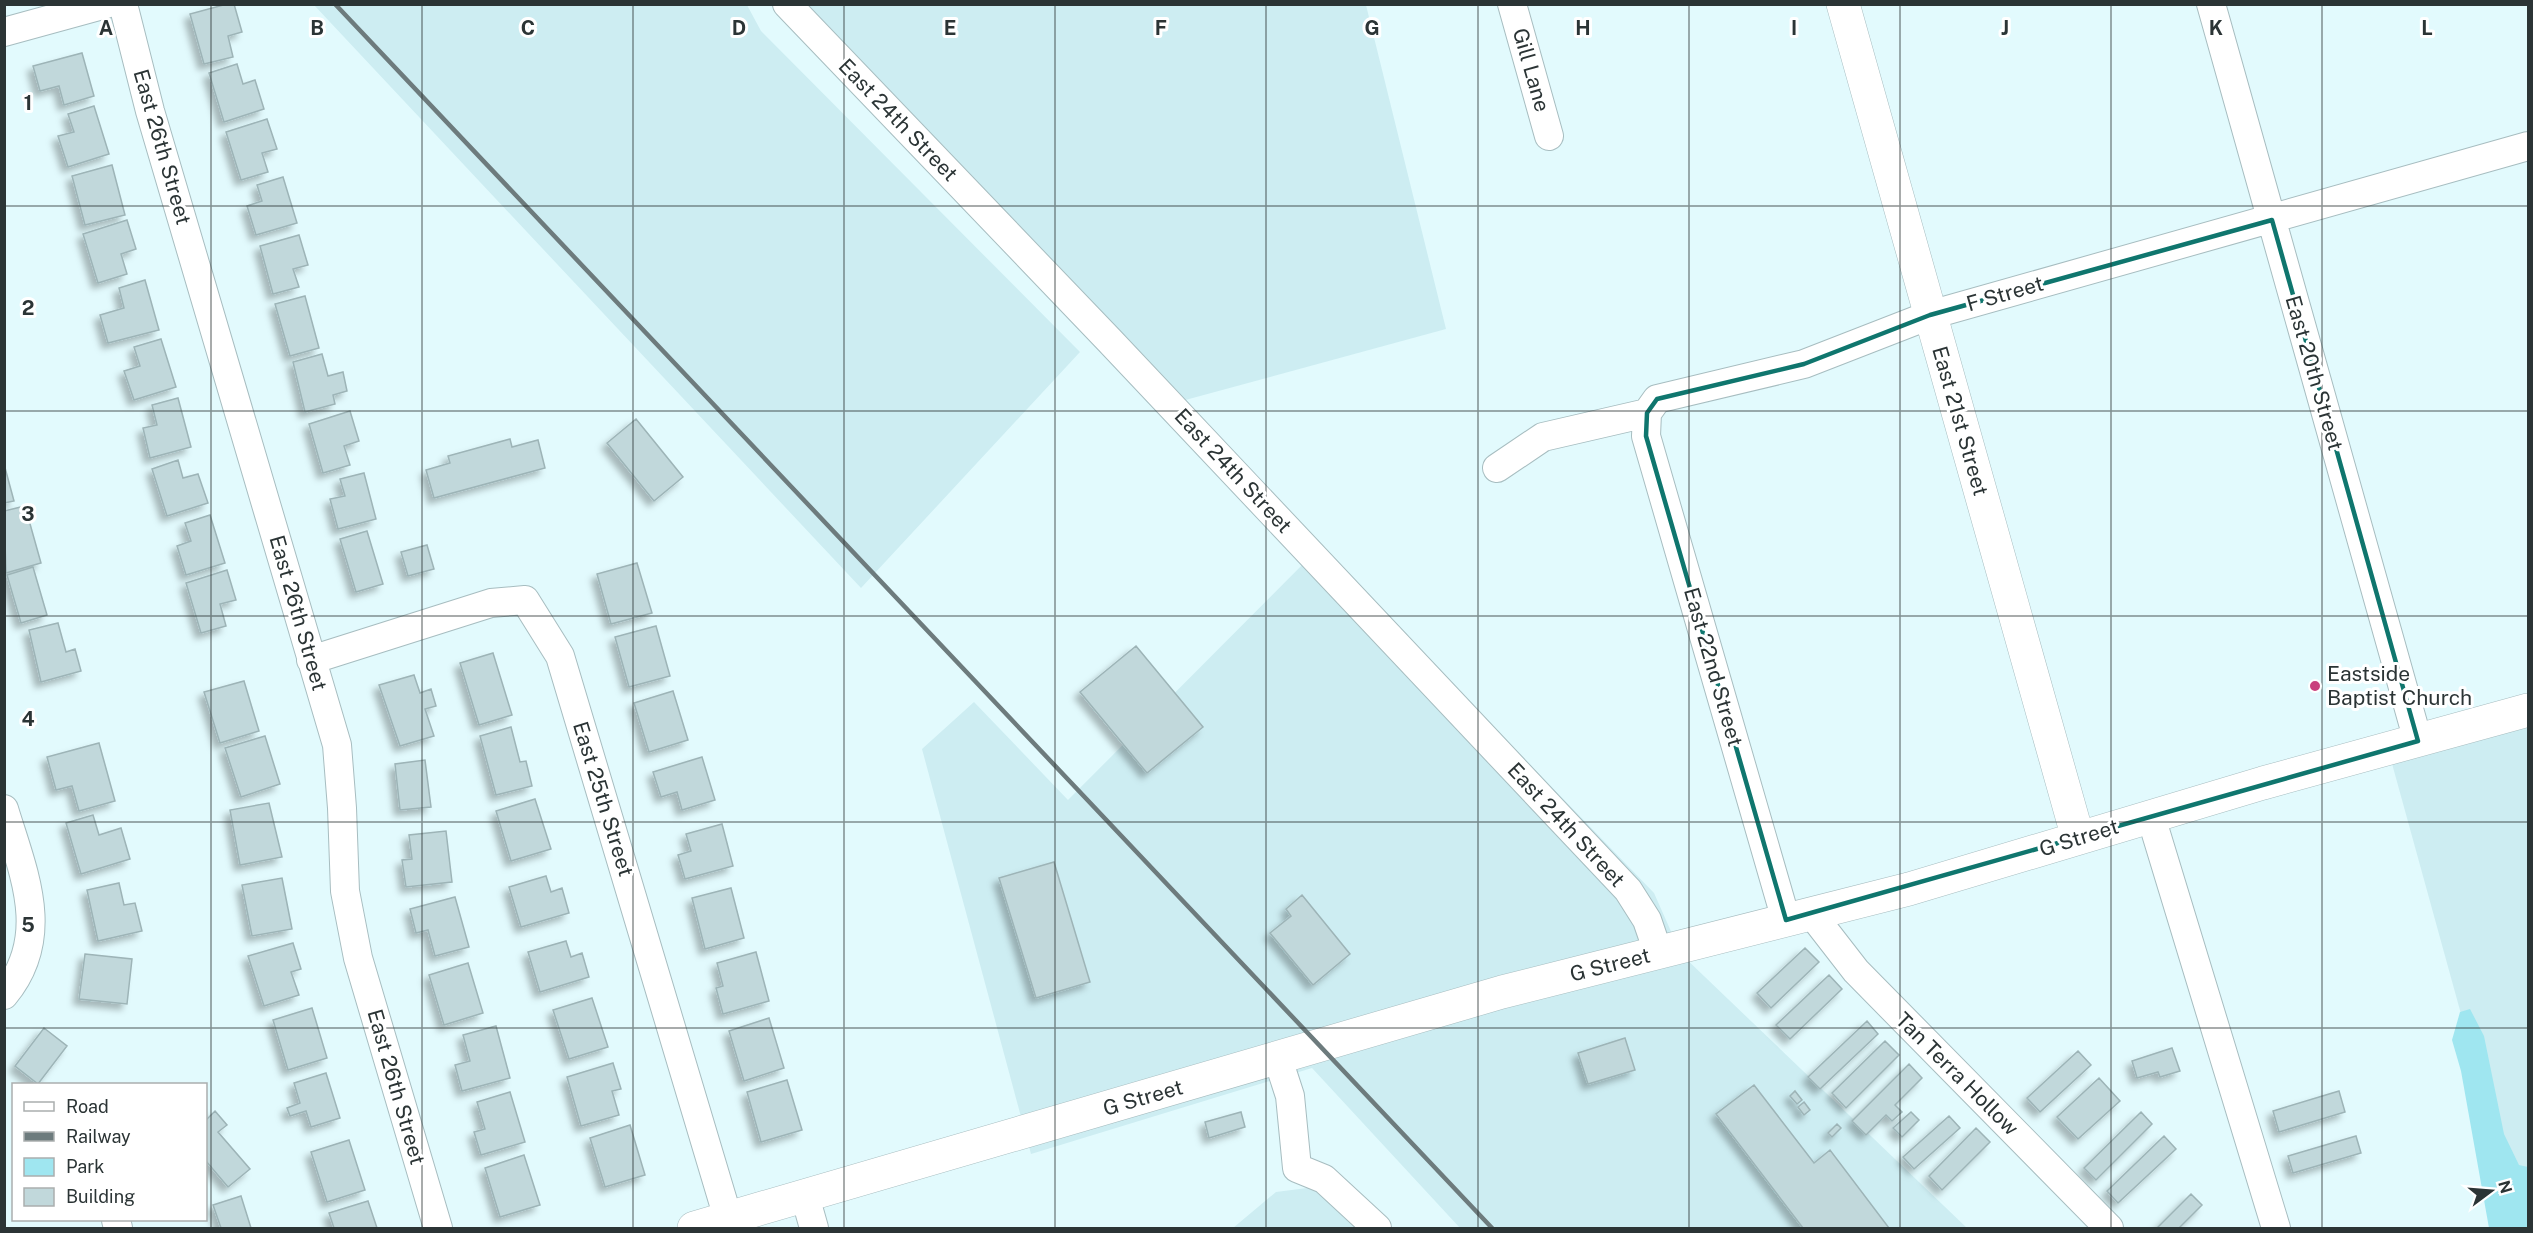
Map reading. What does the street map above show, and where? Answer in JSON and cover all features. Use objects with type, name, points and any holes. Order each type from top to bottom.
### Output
[{"type":"main road","name":"East 21st Street","points":[[1843,4],[2078,838]]},
{"type":"main road","name":"G Street","points":[[694,1228],[1502,992],[1909,889],[2078,838],[2529,710]]},
{"type":"street","points":[[4,32],[106,4]]},
{"type":"street","name":"East 26th Street","points":[[123,4],[150,111],[336,745],[342,808],[345,891],[358,958],[438,1228]]},
{"type":"street","name":"East 24th Street","points":[[787,4],[1125,357],[1628,890],[1647,920],[1658,952]]},
{"type":"street","name":"Gill Lane","points":[[1512,4],[1549,136]]},
{"type":"street","name":"East 20th Street","points":[[2211,4],[2418,741]]},
{"type":"street","name":"F Street","points":[[1497,468],[1543,437],[1647,413],[1657,399],[1804,364],[1930,315],[2529,147]]},
{"type":"street","name":"East 22nd Street","points":[[1647,413],[1646,436],[1798,917]]},
{"type":"street","name":"East 25th Street","points":[[311,660],[491,603],[525,600],[560,656],[728,1218]]},
{"type":"street","points":[[4,809],[31,900],[31,943],[11,987],[4,995]]},
{"type":"street","points":[[2151,817],[2276,1228]]},
{"type":"street","name":"Tan Terra Hollow","points":[[1798,917],[1856,971],[2109,1228]]},
{"type":"street","points":[[1278,1059],[1290,1095],[1296,1168],[1324,1179],[1377,1228]]},
{"type":"street","points":[[805,1196],[814,1228]]},
{"type":"highlighted area","points":[[2272,220],[2418,741],[1786,920],[1646,436],[1647,413],[1657,399],[1804,364],[1930,315]]},
{"type":"shaded area","points":[[314,5],[747,5],[761,31],[1080,352],[861,588]]},
{"type":"shaded area","points":[[805,5],[1366,5],[1446,329],[1178,402]]},
{"type":"shaded area","points":[[1320,547],[1654,893],[1681,954],[1967,1228],[1460,1228],[1312,1068],[1031,1154],[922,749],[974,702],[1068,800]]},
{"type":"shaded area","points":[[2528,721],[2528,1228],[2520,1228],[2391,760]]},
{"type":"shaded area","points":[[1315,1187],[1357,1228],[1233,1228],[1276,1192]]},
{"type":"green space","points":[[2470,1009],[2484,1036],[2504,1134],[2519,1165],[2528,1167],[2528,1228],[2489,1228],[2461,1071],[2452,1040],[2460,1012]]},
{"type":"building","points":[[234,4],[242,32],[228,36],[233,57],[204,64],[190,14]]},
{"type":"building","points":[[82,53],[94,96],[64,105],[59,86],[40,91],[33,66]]},
{"type":"building","points":[[237,64],[243,84],[255,80],[264,109],[224,122],[209,73]]},
{"type":"building","points":[[94,106],[109,154],[68,167],[58,136],[74,132],[68,114]]},
{"type":"building","points":[[267,119],[277,149],[262,153],[268,172],[241,180],[226,132]]},
{"type":"building","points":[[112,165],[125,215],[85,225],[72,176]]},
{"type":"building","points":[[283,177],[297,223],[256,235],[247,206],[262,201],[257,185]]},
{"type":"building","points":[[127,220],[136,249],[121,254],[127,274],[98,283],[83,234]]},
{"type":"building","points":[[299,235],[308,265],[293,269],[299,287],[273,294],[260,246]]},
{"type":"building","points":[[145,280],[159,330],[108,343],[100,315],[124,308],[119,288]]},
{"type":"building","points":[[305,296],[319,348],[290,356],[275,304]]},
{"type":"building","points":[[161,339],[176,387],[134,400],[124,371],[140,366],[134,347]]},
{"type":"building","points":[[322,354],[328,376],[343,372],[347,391],[333,395],[335,404],[305,412],[293,362]]},
{"type":"building","points":[[178,398],[191,447],[150,458],[143,428],[157,425],[152,405]]},
{"type":"building","points":[[350,411],[359,441],[344,446],[350,465],[323,473],[309,424]]},
{"type":"building","points":[[636,419],[683,477],[654,501],[607,443]]},
{"type":"building","points":[[510,439],[512,447],[538,440],[545,468],[434,498],[426,470],[450,463],[448,456]]},
{"type":"building","points":[[178,460],[183,478],[198,474],[208,503],[167,516],[152,469]]},
{"type":"building","points":[[4,464],[14,501],[4,503]]},
{"type":"building","points":[[364,473],[376,519],[338,529],[330,499],[345,496],[340,479]]},
{"type":"building","points":[[25,506],[41,563],[6,573],[4,511]]},
{"type":"building","points":[[210,515],[225,563],[186,575],[177,546],[191,541],[185,523]]},
{"type":"building","points":[[367,531],[383,584],[356,592],[340,539]]},
{"type":"building","points":[[427,545],[434,569],[408,576],[401,552]]},
{"type":"building","points":[[637,563],[652,613],[611,624],[597,574]]},
{"type":"building","points":[[33,567],[47,615],[21,623],[7,575]]},
{"type":"building","points":[[227,570],[236,600],[220,604],[226,626],[201,633],[186,583]]},
{"type":"building","points":[[58,623],[66,652],[75,649],[81,671],[41,682],[29,630]]},
{"type":"building","points":[[656,626],[670,676],[629,687],[615,637]]},
{"type":"building","points":[[1136,646],[1203,727],[1147,773],[1080,692]]},
{"type":"building","points":[[493,653],[512,715],[479,725],[460,663]]},
{"type":"building","points":[[414,675],[420,693],[431,689],[436,706],[425,709],[434,736],[400,746],[379,685]]},
{"type":"building","points":[[244,681],[259,731],[220,743],[204,692]]},
{"type":"building","points":[[673,691],[688,740],[649,752],[634,703]]},
{"type":"building","points":[[511,727],[520,762],[526,761],[532,786],[496,795],[480,736]]},
{"type":"building","points":[[265,736],[280,784],[241,797],[225,748]]},
{"type":"building","points":[[99,743],[115,801],[79,811],[72,786],[56,790],[47,757]]},
{"type":"building","points":[[702,757],[715,800],[682,810],[677,792],[661,797],[653,772]]},
{"type":"building","points":[[425,760],[431,807],[400,810],[395,764]]},
{"type":"building","points":[[535,799],[551,849],[511,861],[496,811]]},
{"type":"building","points":[[269,803],[282,857],[240,865],[230,810]]},
{"type":"building","points":[[93,815],[99,835],[121,828],[130,859],[81,874],[66,823]]},
{"type":"building","points":[[722,824],[733,866],[685,879],[678,855],[691,851],[686,834]]},
{"type":"building","points":[[446,831],[452,882],[406,887],[402,860],[412,859],[409,835]]},
{"type":"building","points":[[1054,862],[1090,982],[1036,998],[999,878]]},
{"type":"building","points":[[546,876],[551,892],[562,888],[569,913],[521,927],[509,887]]},
{"type":"building","points":[[282,878],[292,929],[252,936],[242,885]]},
{"type":"building","points":[[119,883],[124,905],[135,903],[142,931],[98,941],[87,890]]},
{"type":"building","points":[[731,888],[744,938],[705,949],[692,898]]},
{"type":"building","points":[[1302,895],[1350,954],[1313,985],[1270,933],[1291,916],[1286,909]]},
{"type":"building","points":[[455,897],[469,947],[435,956],[428,930],[416,933],[410,909]]},
{"type":"building","points":[[566,941],[571,957],[582,953],[589,977],[540,992],[528,952]]},
{"type":"building","points":[[293,943],[301,969],[291,972],[299,995],[264,1006],[248,956]]},
{"type":"building","points":[[1805,948],[1819,962],[1771,1008],[1757,993]]},
{"type":"building","points":[[756,952],[769,1001],[723,1014],[716,988],[723,986],[717,963]]},
{"type":"building","points":[[85,954],[132,959],[127,1004],[79,999]]},
{"type":"building","points":[[468,963],[483,1013],[444,1025],[429,975]]},
{"type":"building","points":[[1829,975],[1842,989],[1790,1039],[1776,1025]]},
{"type":"building","points":[[592,998],[608,1047],[569,1059],[553,1010]]},
{"type":"building","points":[[312,1008],[327,1058],[288,1070],[273,1020]]},
{"type":"building","points":[[769,1018],[784,1068],[744,1081],[729,1031]]},
{"type":"building","points":[[1867,1021],[1878,1034],[1820,1089],[1808,1077]]},
{"type":"building","points":[[496,1026],[510,1078],[462,1091],[455,1065],[470,1061],[463,1035]]},
{"type":"building","points":[[44,1028],[67,1046],[39,1083],[15,1066]]},
{"type":"building","points":[[1625,1038],[1635,1070],[1588,1084],[1578,1053]]},
{"type":"building","points":[[1885,1041],[1899,1055],[1846,1108],[1832,1093]]},
{"type":"building","points":[[2172,1048],[2180,1071],[2160,1077],[2158,1072],[2137,1078],[2132,1061]]},
{"type":"building","points":[[2078,1051],[2091,1065],[2040,1112],[2027,1098]]},
{"type":"building","points":[[613,1063],[621,1089],[612,1091],[619,1115],[581,1126],[567,1077]]},
{"type":"building","points":[[1909,1064],[1922,1078],[1895,1105],[1902,1112],[1892,1121],[1886,1115],[1866,1135],[1852,1121]]},
{"type":"building","points":[[326,1073],[340,1118],[311,1127],[306,1111],[290,1116],[287,1108],[300,1103],[294,1083]]},
{"type":"building","points":[[2099,1078],[2120,1101],[2078,1139],[2057,1117]]},
{"type":"building","points":[[787,1080],[802,1130],[761,1142],[747,1092]]},
{"type":"building","points":[[1754,1085],[1814,1163],[1830,1150],[1889,1228],[1803,1228],[1716,1114]]},
{"type":"building","points":[[1795,1091],[1802,1100],[1797,1104],[1790,1096]]},
{"type":"building","points":[[2339,1091],[2345,1112],[2279,1132],[2273,1111]]},
{"type":"building","points":[[510,1092],[525,1142],[481,1155],[474,1132],[485,1129],[477,1102]]},
{"type":"building","points":[[1804,1102],[1810,1110],[1804,1115],[1798,1107]]},
{"type":"building","points":[[215,1111],[227,1125],[218,1132],[250,1169],[228,1187],[207,1162],[207,1119]]},
{"type":"building","points":[[1241,1112],[1245,1127],[1209,1138],[1205,1122]]},
{"type":"building","points":[[1911,1112],[1919,1120],[1902,1137],[1893,1128]]},
{"type":"building","points":[[2141,1112],[2152,1124],[2096,1180],[2084,1168]]},
{"type":"building","points":[[1949,1116],[1960,1128],[1914,1169],[1903,1157]]},
{"type":"building","points":[[1837,1124],[1841,1128],[1832,1137],[1828,1133]]},
{"type":"building","points":[[630,1125],[645,1175],[605,1187],[590,1138]]},
{"type":"building","points":[[1976,1128],[1990,1142],[1942,1190],[1929,1176]]},
{"type":"building","points":[[2164,1136],[2176,1149],[2118,1203],[2107,1191]]},
{"type":"building","points":[[2356,1136],[2361,1153],[2293,1173],[2288,1156]]},
{"type":"building","points":[[349,1140],[365,1190],[327,1202],[311,1152]]},
{"type":"building","points":[[524,1155],[540,1205],[500,1217],[485,1168]]},
{"type":"building","points":[[2191,1194],[2202,1205],[2179,1228],[2157,1228]]},
{"type":"building","points":[[241,1196],[251,1228],[221,1228],[213,1205]]},
{"type":"building","points":[[368,1201],[377,1228],[334,1228],[329,1213]]},
{"type":"railway","points":[[335,4],[1492,1228]]},
{"type":"place","name":"Eastside Baptist Church","points":[[2315,686]]}]
